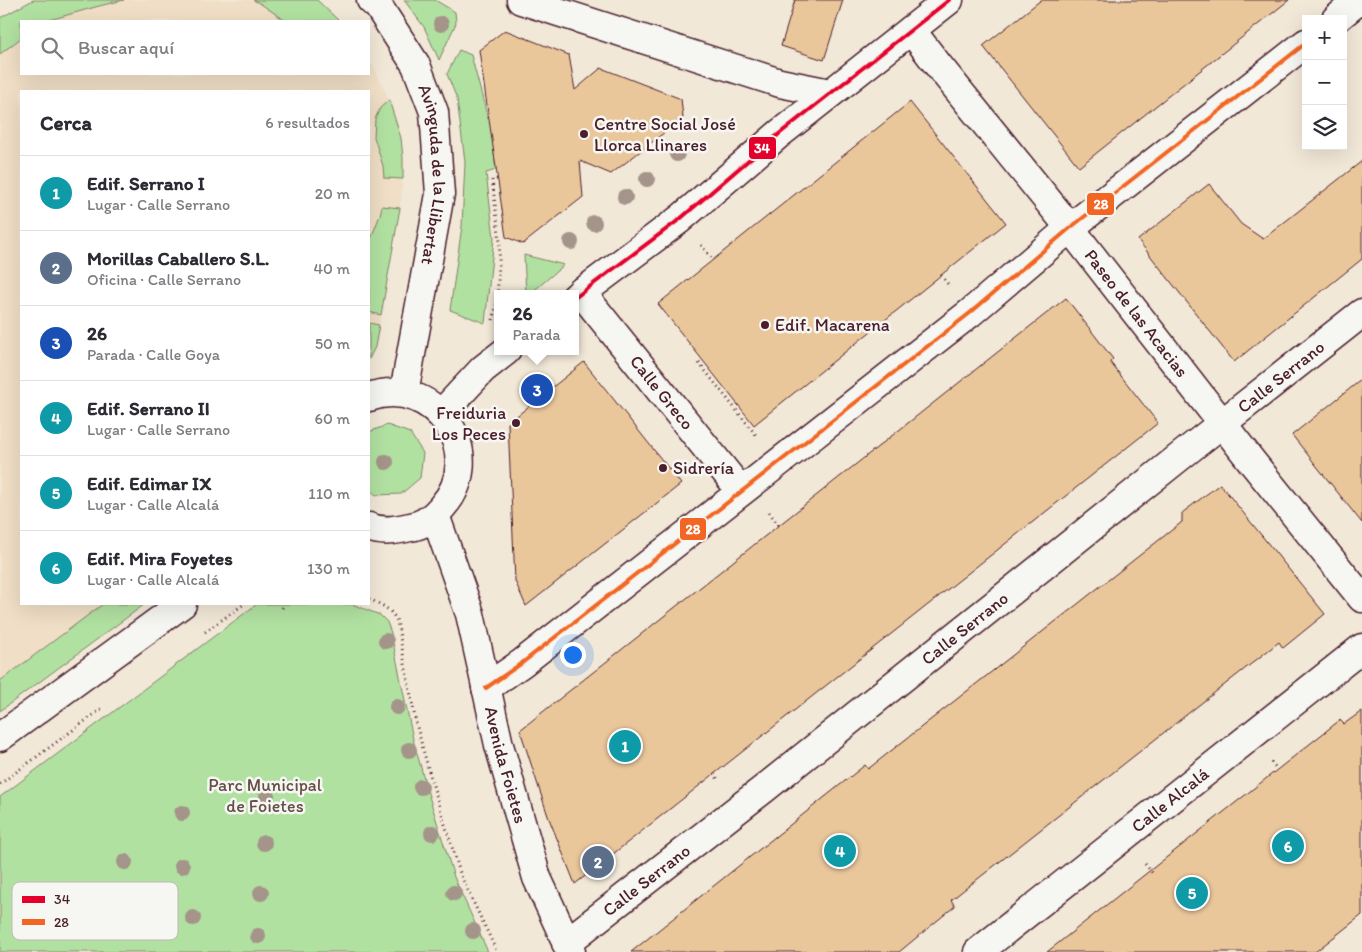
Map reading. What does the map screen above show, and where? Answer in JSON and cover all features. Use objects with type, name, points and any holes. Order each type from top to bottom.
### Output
[{"type":"street","name":"Avinguda de la Llibertat","points":[[370,0],[378,6],[416,65],[434,112],[440,194],[404,394]]},
{"type":"street","points":[[521,0],[780,83],[830,93]]},
{"type":"street","points":[[579,293],[680,219],[779,134],[948,0]]},
{"type":"street","points":[[1341,15],[1359,0]]},
{"type":"street","name":"Paseo de las Acacias","points":[[911,30],[1362,598]]},
{"type":"street","points":[[486,688],[742,492],[970,313],[1070,228],[1302,46]]},
{"type":"street","name":"Calle Greco","points":[[579,295],[742,492]]},
{"type":"street","name":"Calle Serrano","points":[[568,948],[765,788],[1362,313]]},
{"type":"street","points":[[441,414],[483,369],[501,355]]},
{"type":"street","points":[[370,398],[380,394],[404,394],[430,405],[441,414],[452,429],[458,447],[460,466],[457,484],[448,501],[435,515],[416,526],[394,531],[370,527]]},
{"type":"street","name":"Avenida Foietes","points":[[435,515],[470,614],[499,745],[537,878],[568,948]]},
{"type":"street","points":[[0,737],[181,605]]},
{"type":"street","name":"Calle Alcalá","points":[[978,952],[1362,648]]},
{"type":"path","points":[[497,179],[492,180],[500,242],[498,290]]},
{"type":"path","points":[[493,321],[494,316]]},
{"type":"path","points":[[699,363],[778,462]]},
{"type":"path","points":[[370,600],[393,613],[397,621],[416,722],[431,779],[461,876],[497,952]]},
{"type":"shaded area","points":[[33,0],[317,0],[338,20],[20,20],[20,75],[370,75],[370,62],[389,100],[401,138],[403,179],[400,208],[375,347],[370,357],[370,90],[20,90],[20,605],[144,605],[0,711],[0,18]]},
{"type":"green space","points":[[33,0],[124,0],[50,20],[20,20],[20,39],[0,54],[0,18]]},
{"type":"green space","points":[[253,0],[317,0],[338,20],[285,20]]},
{"type":"green space","points":[[404,0],[435,0],[455,12],[456,23],[439,60],[424,27]]},
{"type":"green space","points":[[459,50],[471,55],[488,119],[504,125],[506,143],[494,153],[496,170],[486,173],[494,238],[485,323],[450,310],[462,226],[465,162],[457,99],[447,74]]},
{"type":"green space","points":[[389,100],[401,138],[403,179],[384,178],[383,166],[374,137],[375,119],[380,108]]},
{"type":"green space","points":[[382,206],[400,208],[381,315],[370,312],[370,241]]},
{"type":"green space","points":[[524,255],[564,265],[535,290],[526,290]]},
{"type":"green space","points":[[370,323],[379,325],[375,347],[370,357]]},
{"type":"green space","points":[[387,425],[410,433],[423,453],[420,478],[401,494],[376,495],[370,490],[370,432]]},
{"type":"green space","points":[[102,605],[144,605],[0,711],[0,681]]},
{"type":"green space","name":"Parc Municipal de Foietes","points":[[256,605],[355,605],[380,615],[387,622],[391,633],[413,739],[428,793],[454,877],[488,952],[0,952],[0,797]]},
{"type":"building","points":[[795,0],[843,0],[824,60],[781,46]]},
{"type":"building","points":[[1041,0],[1289,0],[1079,167],[983,46]]},
{"type":"building","name":"Centre Social José Llorca Llinares","points":[[505,30],[569,55],[575,90],[601,68],[681,99],[683,118],[611,174],[580,161],[583,197],[523,244],[506,237],[479,50]]},
{"type":"building","points":[[910,102],[1006,223],[754,425],[658,304]]},
{"type":"building","points":[[1362,161],[1362,259],[1234,362],[1138,240],[1209,184],[1241,224],[1263,239]]},
{"type":"building","points":[[1066,298],[1113,359],[1110,362],[1158,423],[575,884],[548,816],[520,730]]},
{"type":"building","points":[[584,362],[681,484],[526,606],[515,581],[508,423]]},
{"type":"building","points":[[1362,379],[1362,523],[1292,435]]},
{"type":"building","points":[[1220,484],[1325,614],[1283,648],[1279,642],[951,900],[955,906],[899,952],[631,952],[865,765],[868,769],[1182,522],[1182,513]]},
{"type":"building","points":[[1362,711],[1362,915],[1315,952],[1047,952],[1340,720],[1344,724]]},
{"type":"transit line","name":"34","points":[[579,295],[680,219],[779,134],[949,0]]},
{"type":"transit line","name":"28","points":[[486,688],[522,663],[970,313],[1070,228],[1302,46]]},
{"type":"place","name":"Centre Social José Llorca Llinares","points":[[584,134]]},
{"type":"place","name":"Edif. Macarena","points":[[765,325]]},
{"type":"place","name":"26","points":[[537,390]]},
{"type":"place","name":"Freiduria Los Peces","points":[[516,423]]},
{"type":"place","name":"Sidrería","points":[[663,468]]},
{"type":"place","name":"Edif. Serrano I","points":[[625,746]]},
{"type":"place","name":"Edif. Mira Foyetes","points":[[1288,846]]},
{"type":"place","name":"Edif. Serrano II","points":[[840,851]]},
{"type":"place","name":"Morillas Caballero S.L.","points":[[598,862]]},
{"type":"place","name":"Edif. Edimar IX","points":[[1192,893]]}]
